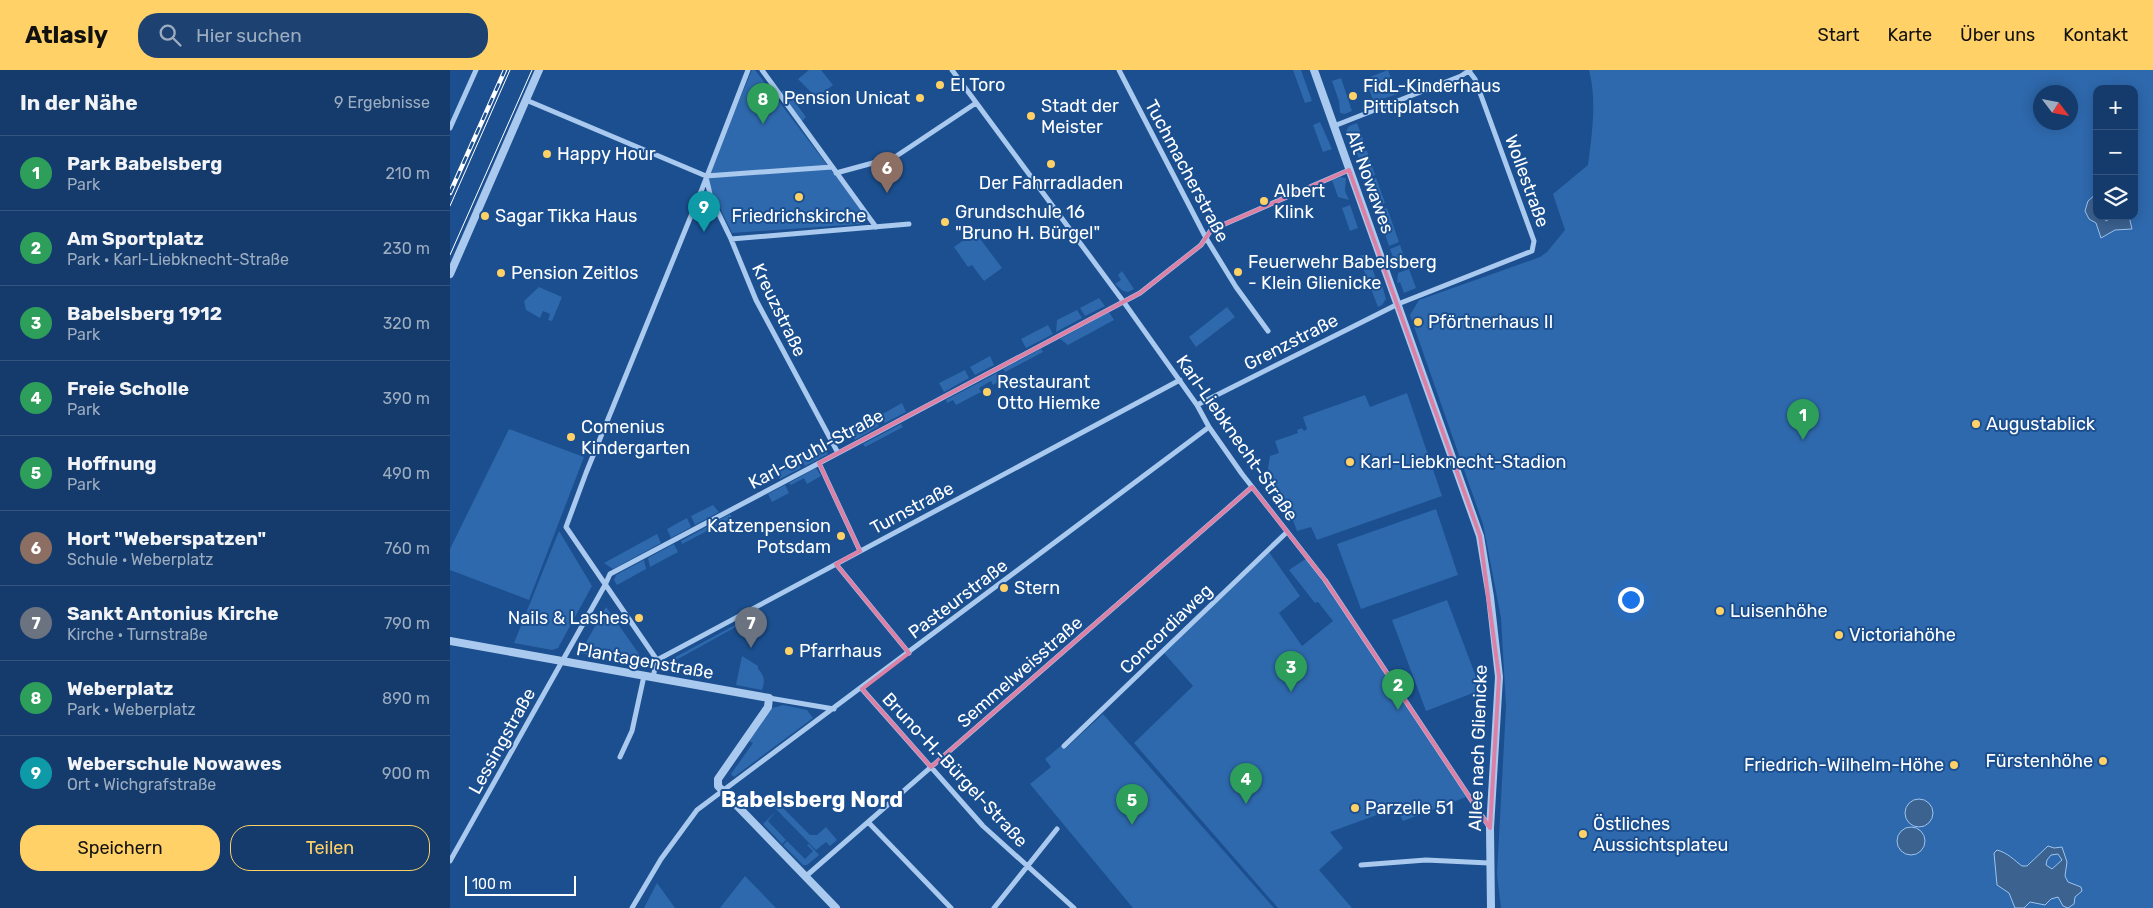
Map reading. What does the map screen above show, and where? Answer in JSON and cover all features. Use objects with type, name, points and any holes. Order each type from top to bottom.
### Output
[{"type":"street","points":[[450,128],[476,70]]},
{"type":"street","points":[[450,274],[539,70]]},
{"type":"street","points":[[653,677],[657,660],[566,527],[748,70]]},
{"type":"street","points":[[762,70],[876,227]]},
{"type":"street","name":"Karl-Liebknecht-Straße","points":[[952,70],[1180,380],[1209,427],[1252,488],[1325,580],[1490,828]]},
{"type":"street","name":"Tuchmacherstraße","points":[[1119,70],[1206,238],[1236,287],[1268,331]]},
{"type":"street","name":"Alt Nowawes","points":[[1314,70],[1398,304]]},
{"type":"street","points":[[1334,126],[1461,76],[1469,70]]},
{"type":"street","name":"Wollestraße","points":[[1398,304],[1530,253],[1534,247],[1534,241],[1475,79],[1469,70]]},
{"type":"street","points":[[526,100],[706,176],[832,167]]},
{"type":"street","points":[[836,172],[895,156],[976,103]]},
{"type":"street","name":"Karl-Gruhl-Straße","points":[[563,661],[610,574],[1140,292],[1201,245],[1211,230],[1349,170]]},
{"type":"street","name":"Kreuzstraße","points":[[706,176],[711,198],[731,239],[756,300],[838,453]]},
{"type":"street","points":[[731,239],[909,224]]},
{"type":"street","name":"Grenzstraße","points":[[1197,406],[1398,304]]},
{"type":"street","name":"Allee nach Glienicke","points":[[1398,304],[1480,536],[1490,597],[1498,677],[1490,828],[1491,908]]},
{"type":"street","name":"Turnstraße","points":[[657,660],[1180,380]]},
{"type":"street","name":"Pasteurstraße","points":[[632,908],[661,859],[697,810],[1209,427]]},
{"type":"street","points":[[819,463],[860,551]]},
{"type":"street","name":"Semmelweisstraße","points":[[805,876],[1252,488]]},
{"type":"street","name":"Concordiaweg","points":[[1064,746],[1287,532]]},
{"type":"street","points":[[836,564],[909,653]]},
{"type":"street","name":"Plantagenstraße","points":[[450,641],[834,709]]},
{"type":"street","name":"Lessingstraße","points":[[450,861],[563,661]]},
{"type":"street","points":[[620,756],[632,731],[644,676]]},
{"type":"street","name":"Bruno-H.-Bürgel-Straße","points":[[862,688],[983,826],[1074,908]]},
{"type":"street","points":[[769,698],[768,707],[718,779],[718,786],[722,793],[836,908]]},
{"type":"street","points":[[868,822],[951,908]]},
{"type":"street","points":[[994,908],[1057,829]]},
{"type":"street","points":[[1361,865],[1426,860],[1489,863]]},
{"type":"highlighted area","points":[[1349,170],[1480,536],[1499,677],[1490,828],[1325,580],[1252,487],[931,767],[862,689],[909,653],[836,564],[860,551],[819,463],[1140,293],[1201,245],[1211,230]]},
{"type":"shaded area","points":[[752,70],[755,70],[863,212],[863,219],[860,224],[732,233],[706,179]]},
{"type":"shaded area","points":[[809,70],[821,70],[833,85],[821,94],[813,94],[798,79]]},
{"type":"shaded area","points":[[1293,70],[1301,70],[1312,101],[1305,103]]},
{"type":"shaded area","points":[[1388,70],[1397,94],[1374,102],[1365,79]]},
{"type":"shaded area","points":[[1589,70],[2153,70],[2153,908],[1501,908],[1497,874],[1506,706],[1501,618],[1483,524],[1410,315],[1419,300],[1540,257],[1547,252],[1565,230],[1553,194],[1588,165],[1593,117],[1593,93]]},
{"type":"shaded area","points":[[1341,78],[1352,111],[1345,114],[1340,113],[1339,101],[1332,81]]},
{"type":"shaded area","points":[[785,89],[806,117],[802,121],[781,92]]},
{"type":"shaded area","points":[[1320,122],[1332,149],[1323,152],[1313,125]]},
{"type":"shaded area","points":[[1357,123],[1364,142],[1359,145],[1352,144],[1346,131],[1349,126]]},
{"type":"shaded area","points":[[1356,151],[1367,151],[1375,175],[1366,178]]},
{"type":"shaded area","points":[[1341,177],[1346,178],[1345,191],[1349,200],[1338,197],[1332,180]]},
{"type":"shaded area","points":[[1376,178],[1385,203],[1375,206],[1367,182]]},
{"type":"shaded area","points":[[2093,197],[2093,220],[2130,220],[2132,229],[2115,230],[2101,238],[2096,223],[2089,219],[2085,211],[2088,201]]},
{"type":"shaded area","points":[[1350,205],[1358,228],[1350,231],[1342,208]]},
{"type":"shaded area","points":[[1387,208],[1399,242],[1389,246],[1377,211]]},
{"type":"shaded area","points":[[975,232],[1002,268],[984,281],[972,265],[968,267],[954,247]]},
{"type":"shaded area","points":[[1400,245],[1407,265],[1397,268],[1390,249]]},
{"type":"shaded area","points":[[1367,254],[1375,276],[1379,281],[1369,285],[1359,256]]},
{"type":"shaded area","points":[[1409,269],[1416,288],[1404,293],[1400,282],[1397,283],[1398,273]]},
{"type":"shaded area","points":[[1122,271],[1134,289],[1128,292],[1123,291],[1115,284],[1121,280],[1118,275]]},
{"type":"shaded area","points":[[1382,285],[1386,299],[1378,307],[1371,289]]},
{"type":"shaded area","points":[[539,287],[562,297],[552,321],[548,320],[550,314],[543,311],[540,318],[526,310],[524,301]]},
{"type":"shaded area","points":[[1099,298],[1105,306],[1085,316],[1080,308]]},
{"type":"shaded area","points":[[1227,307],[1235,317],[1196,347],[1189,337]]},
{"type":"shaded area","points":[[1077,310],[1082,318],[1056,332],[1057,320]]},
{"type":"shaded area","points":[[1109,312],[1114,320],[1068,345],[1060,339]]},
{"type":"shaded area","points":[[1048,325],[1053,334],[1026,348],[1021,339]]},
{"type":"shaded area","points":[[1041,349],[1043,352],[1005,372],[1003,369]]},
{"type":"shaded area","points":[[990,356],[994,365],[975,375],[970,367]]},
{"type":"shaded area","points":[[965,370],[969,378],[944,392],[939,383]]},
{"type":"shaded area","points":[[997,373],[1001,380],[993,385],[991,381],[979,388],[981,392],[956,405],[953,400],[947,403],[946,400]]},
{"type":"shaded area","name":"Karl-Liebknecht-Stadion","points":[[1407,393],[1442,496],[1317,540],[1311,527],[1297,531],[1291,515],[1283,504],[1286,502],[1285,498],[1280,501],[1273,490],[1274,485],[1268,468],[1270,456],[1279,453],[1275,441],[1298,433],[1297,430],[1302,428],[1304,431],[1307,429],[1303,417],[1365,395],[1370,407]]},
{"type":"shaded area","points":[[902,403],[906,412],[885,423],[879,416]]},
{"type":"shaded area","points":[[875,418],[879,426],[855,440],[853,436],[843,441],[838,437]]},
{"type":"shaded area","points":[[901,424],[903,427],[865,447],[863,444]]},
{"type":"shaded area","points":[[509,429],[584,457],[529,600],[450,570],[450,549]]},
{"type":"shaded area","points":[[823,445],[828,454],[805,466],[800,458]]},
{"type":"shaded area","points":[[797,460],[801,468],[780,479],[776,471]]},
{"type":"shaded area","points":[[816,468],[821,476],[807,484],[804,478],[791,485],[789,483]]},
{"type":"shaded area","points":[[785,485],[789,493],[772,502],[768,494]]},
{"type":"shaded area","points":[[713,505],[719,512],[695,525],[691,516]]},
{"type":"shaded area","points":[[1436,509],[1458,575],[1361,609],[1337,544]]},
{"type":"shaded area","points":[[730,514],[732,518],[682,544],[681,541]]},
{"type":"shaded area","points":[[687,518],[691,527],[671,538],[667,529]]},
{"type":"shaded area","points":[[559,531],[592,586],[558,648],[552,650],[514,643]]},
{"type":"shaded area","points":[[657,534],[661,543],[613,569],[604,563]]},
{"type":"shaded area","points":[[674,544],[678,552],[650,567],[648,558]]},
{"type":"shaded area","points":[[1269,552],[1300,596],[1279,613],[1302,646],[1333,621],[1318,602],[1315,603],[1289,570],[1307,558],[1466,797],[1403,821],[1396,808],[1330,832],[1343,848],[1319,870],[1352,908],[1278,908],[1134,743],[1193,686],[1164,653]]},
{"type":"shaded area","points":[[644,560],[646,569],[617,585],[614,580],[616,575]]},
{"type":"shaded area","points":[[1447,600],[1481,690],[1426,711],[1392,620]]},
{"type":"shaded area","points":[[606,607],[644,661],[641,664],[580,653]]},
{"type":"shaded area","points":[[739,623],[741,624],[669,664],[668,661]]},
{"type":"shaded area","points":[[742,656],[758,666],[764,679],[762,690],[736,685]]},
{"type":"shaded area","points":[[783,705],[807,710],[813,718],[734,777],[731,774],[753,743],[749,741],[772,708]]},
{"type":"shaded area","points":[[1103,714],[1274,908],[1133,908],[1030,784],[1051,767],[1045,759],[1062,745],[1065,749]]},
{"type":"shaded area","points":[[1919,799],[1929,803],[1933,813],[1929,823],[1919,827],[1909,823],[1905,813],[1909,803]]},
{"type":"shaded area","points":[[776,801],[810,835],[817,835],[826,827],[837,840],[830,846],[826,842],[816,850],[772,805]]},
{"type":"shaded area","points":[[776,811],[768,821],[786,840],[782,844],[763,824]]},
{"type":"shaded area","points":[[1911,827],[1921,831],[1925,841],[1921,851],[1911,855],[1901,851],[1897,841],[1901,831]]},
{"type":"shaded area","points":[[787,841],[805,859],[813,851],[807,845],[809,844],[819,855],[807,865],[803,865],[783,845]]},
{"type":"shaded area","points":[[2048,846],[2054,848],[2062,847],[2067,862],[2065,876],[2068,882],[2081,887],[2082,891],[2075,897],[2074,904],[2068,908],[2063,906],[2058,897],[2051,899],[2045,905],[2030,902],[2024,908],[2015,908],[2009,893],[1997,885],[1994,853],[1997,850],[2001,851],[2022,866],[2027,866]],"holes":[[[2058,854],[2062,860],[2052,869],[2046,865],[2051,855]]]},
{"type":"shaded area","points":[[745,876],[776,908],[720,908]]},
{"type":"shaded area","points":[[657,883],[675,908],[644,908]]},
{"type":"tram line","points":[[450,206],[510,70]]},
{"type":"tram line","points":[[450,255],[532,70]]},
{"type":"railway","points":[[450,193],[505,70]]},
{"type":"place","name":"El Toro","points":[[940,85]]},
{"type":"place","name":"FidL-Kinderhaus Pittiplatsch","points":[[1353,96]]},
{"type":"place","name":"Pension Unicat","points":[[920,98]]},
{"type":"place","name":"Stadt der Meister","points":[[1031,116]]},
{"type":"place","name":"Weberplatz","points":[[763,124]]},
{"type":"place","name":"Happy Hour","points":[[547,154]]},
{"type":"place","name":"Der Fahrradladen","points":[[1051,164]]},
{"type":"place","name":"Hort \"Weberspatzen\"","points":[[887,193]]},
{"type":"place","name":"Friedrichskirche","points":[[799,197]]},
{"type":"place","name":"Albert Klink","points":[[1264,201]]},
{"type":"place","name":"Sagar Tikka Haus","points":[[485,216]]},
{"type":"place","name":"Grundschule 16 \"Bruno H. Bürgel\"","points":[[945,222]]},
{"type":"place","name":"Weberschule Nowawes","points":[[704,232]]},
{"type":"place","name":"Feuerwehr Babelsberg - Klein Glienicke","points":[[1238,272]]},
{"type":"place","name":"Pension Zeitlos","points":[[501,273]]},
{"type":"place","name":"Pförtnerhaus II","points":[[1418,322]]},
{"type":"place","name":"Restaurant Otto Hiemke","points":[[987,392]]},
{"type":"place","name":"Augustablick","points":[[1976,424]]},
{"type":"place","name":"Comenius Kindergarten","points":[[571,437]]},
{"type":"place","name":"Park Babelsberg","points":[[1803,440]]},
{"type":"place","name":"Karl-Liebknecht-Stadion","points":[[1350,462]]},
{"type":"place","name":"Katzenpension Potsdam","points":[[841,536]]},
{"type":"place","name":"Stern","points":[[1004,588]]},
{"type":"place","name":"Luisenhöhe","points":[[1720,611]]},
{"type":"place","name":"Nails & Lashes","points":[[639,618]]},
{"type":"place","name":"Victoriahöhe","points":[[1839,635]]},
{"type":"place","name":"Sankt Antonius Kirche","points":[[751,648]]},
{"type":"place","name":"Pfarrhaus","points":[[789,651]]},
{"type":"place","name":"Babelsberg 1912","points":[[1291,692]]},
{"type":"place","name":"Am Sportplatz","points":[[1398,710]]},
{"type":"place","name":"Fürstenhöhe","points":[[2103,761]]},
{"type":"place","name":"Friedrich-Wilhelm-Höhe","points":[[1954,765]]},
{"type":"place","name":"Freie Scholle","points":[[1246,804]]},
{"type":"place","name":"Parzelle 51","points":[[1355,808]]},
{"type":"place","name":"Hoffnung","points":[[1132,825]]},
{"type":"place","name":"Östliches Aussichtsplateu","points":[[1583,834]]},
{"type":"district","name":"Babelsberg Nord","points":[[812,799]]}]
